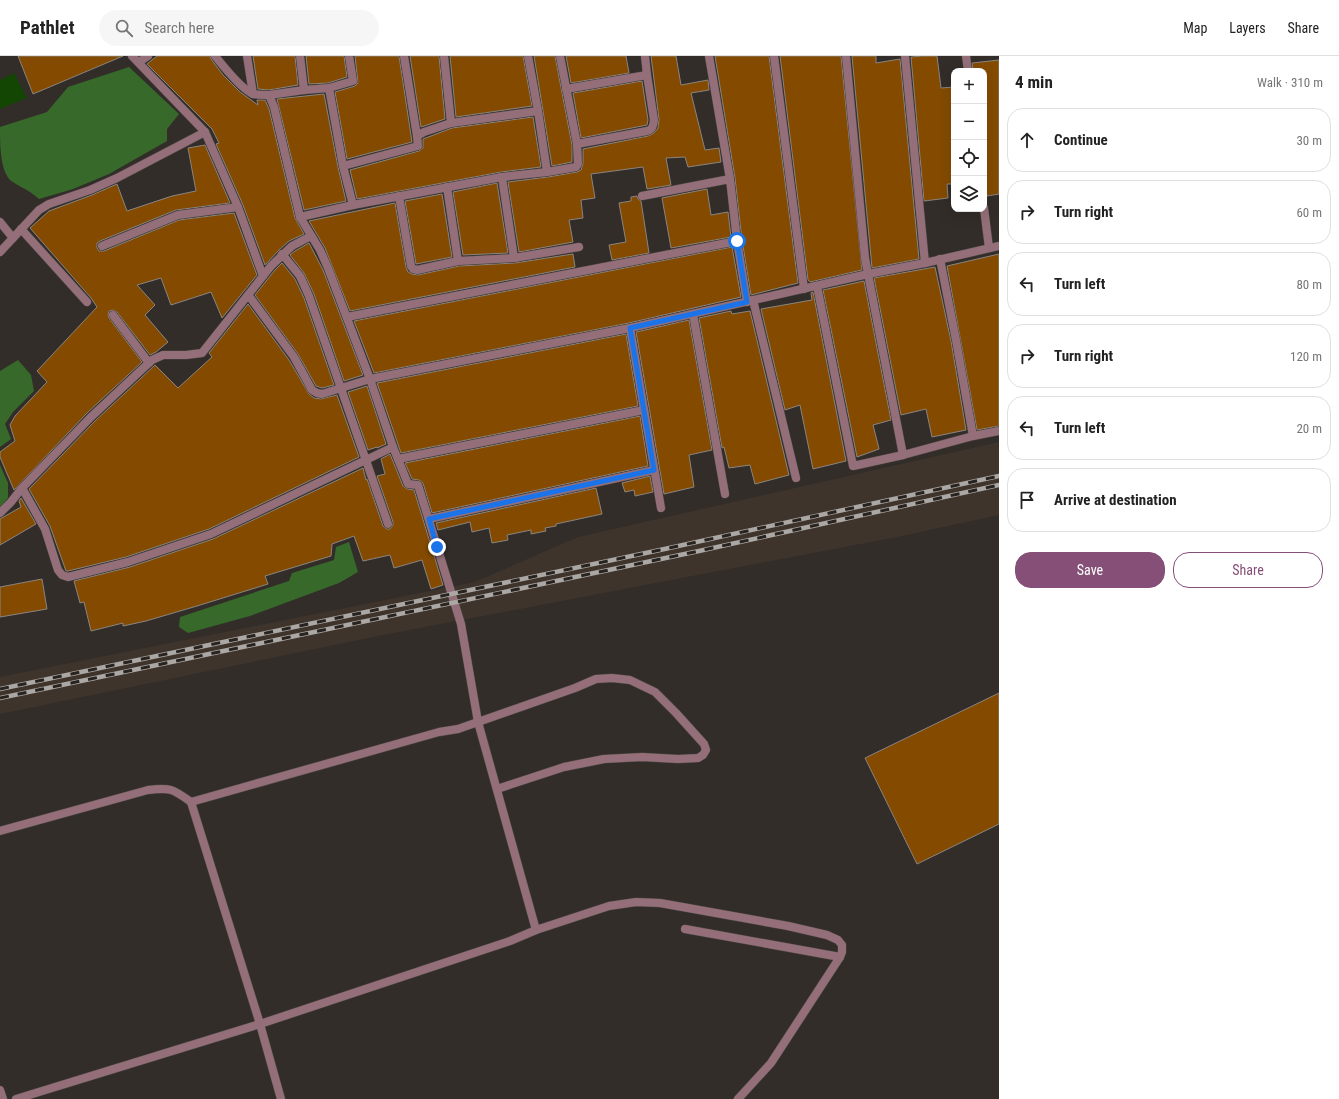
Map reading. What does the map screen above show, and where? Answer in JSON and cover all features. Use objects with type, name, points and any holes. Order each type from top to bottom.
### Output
[{"type":"street","points":[[132,56],[205,132],[238,207],[263,276]]},
{"type":"street","points":[[139,62],[148,56]]},
{"type":"street","points":[[215,56],[229,74],[253,94],[269,95],[329,88],[353,81],[349,56]]},
{"type":"street","points":[[247,56],[253,94]]},
{"type":"street","points":[[300,56],[304,90]]},
{"type":"street","points":[[343,166],[418,146],[404,56]]},
{"type":"street","points":[[444,56],[451,122]]},
{"type":"street","points":[[528,56],[547,172]]},
{"type":"street","points":[[300,217],[353,205],[502,177],[576,167],[578,164],[577,144],[560,56]]},
{"type":"street","points":[[577,144],[651,129],[654,120],[645,56]]},
{"type":"street","points":[[709,56],[730,179],[737,241],[750,301],[796,478]]},
{"type":"street","points":[[774,56],[804,289]]},
{"type":"street","points":[[846,56],[864,250],[903,455]]},
{"type":"street","points":[[905,56],[925,263]]},
{"type":"street","points":[[966,56],[968,68]]},
{"type":"street","points":[[566,89],[647,75]]},
{"type":"street","points":[[329,88],[343,166],[353,205]]},
{"type":"street","points":[[269,95],[274,107],[300,217],[328,268],[370,379],[393,447],[408,484],[418,485],[429,519],[461,624],[478,722],[536,930]]},
{"type":"street","points":[[417,136],[451,122],[538,111]]},
{"type":"street","points":[[0,252],[39,210],[49,204],[90,190],[117,178],[205,132]]},
{"type":"street","points":[[502,177],[514,258]]},
{"type":"street","points":[[642,196],[730,179]]},
{"type":"street","points":[[447,187],[458,261]]},
{"type":"street","points":[[399,196],[410,266],[413,269],[421,270],[458,261],[514,258],[580,247]]},
{"type":"street","points":[[102,246],[178,216],[238,207]]},
{"type":"street","points":[[984,212],[989,248]]},
{"type":"street","points":[[0,222],[13,238]]},
{"type":"street","points":[[22,229],[87,302]]},
{"type":"street","points":[[0,513],[22,488],[91,417],[149,363],[163,355],[202,353],[282,254],[292,246],[311,236]]},
{"type":"street","points":[[347,317],[737,241]]},
{"type":"street","points":[[249,296],[294,357],[312,390],[322,394],[370,379],[630,328],[999,246]]},
{"type":"street","points":[[282,254],[300,276],[309,296],[388,524]]},
{"type":"street","points":[[940,259],[973,436]]},
{"type":"street","points":[[817,286],[853,466],[999,431]]},
{"type":"street","points":[[693,314],[725,494]]},
{"type":"street","points":[[113,315],[149,363]]},
{"type":"street","points":[[630,328],[661,508]]},
{"type":"street","points":[[398,459],[644,410]]},
{"type":"street","points":[[22,488],[44,529],[58,570],[62,576],[68,577],[128,562],[212,534],[393,447]]},
{"type":"street","points":[[429,519],[654,470]]},
{"type":"street","points":[[191,802],[439,732],[458,729],[596,680],[612,678],[630,680],[655,692],[704,744],[706,750],[703,755],[698,758],[678,759],[642,757],[604,759],[564,767],[497,789]]},
{"type":"street","points":[[0,831],[148,790],[163,788],[174,790],[191,802],[260,1024],[281,1099]]},
{"type":"street","points":[[16,1099],[260,1024],[510,941],[536,930],[609,906],[636,902],[660,903],[788,926],[827,935],[838,940],[842,945],[840,957],[771,1063],[738,1099]]},
{"type":"street","points":[[685,929],[840,957]]},
{"type":"street","points":[[0,1090],[3,1099]]},
{"type":"shaded area","points":[[999,442],[999,515],[897,537],[383,635],[0,714],[0,677],[475,582],[578,537]]},
{"type":"green space","points":[[129,67],[179,114],[167,129],[167,141],[109,174],[73,189],[39,199],[10,180],[2,163],[0,127],[47,112],[68,87]]},
{"type":"green space","points":[[14,73],[27,98],[0,109],[0,80]]},
{"type":"green space","points":[[18,360],[31,375],[34,391],[13,412],[5,424],[11,439],[0,447],[0,371]]},
{"type":"green space","points":[[0,465],[8,483],[8,498],[0,507]]},
{"type":"green space","points":[[349,542],[358,572],[339,583],[250,616],[188,633],[179,627],[180,617],[289,581],[292,573],[334,560],[336,547]]},
{"type":"building","points":[[18,56],[123,56],[33,94]]},
{"type":"building","points":[[157,56],[210,56],[223,75],[240,92],[258,105],[257,100],[265,100],[269,109],[295,218],[304,234],[289,241],[265,265],[243,205],[216,144],[219,143],[212,129],[147,64]]},
{"type":"building","points":[[253,56],[295,56],[298,85],[269,90],[258,89]]},
{"type":"building","points":[[306,56],[344,56],[347,77],[328,83],[309,84]]},
{"type":"building","points":[[355,56],[399,56],[412,142],[347,159],[335,92],[355,86],[358,83]]},
{"type":"building","points":[[410,56],[439,56],[445,119],[421,127]]},
{"type":"building","points":[[450,56],[523,56],[532,106],[456,117]]},
{"type":"building","points":[[534,56],[555,56],[572,145],[572,162],[552,166]]},
{"type":"building","points":[[566,56],[626,56],[629,73],[571,83]]},
{"type":"building","points":[[651,56],[676,56],[681,85],[708,80],[709,90],[691,93],[705,150],[719,148],[721,162],[688,167],[685,157],[666,158],[671,185],[647,189],[643,167],[591,174],[595,198],[581,200],[583,218],[569,220],[573,242],[519,252],[508,182],[577,172],[581,170],[583,164],[583,149],[648,136],[654,133],[658,128],[659,119]]},
{"type":"building","points":[[715,56],[769,56],[798,283],[751,295],[742,240],[735,178]]},
{"type":"building","points":[[780,56],[841,56],[862,270],[810,282],[808,280]]},
{"type":"building","points":[[852,56],[876,56],[876,63],[900,59],[919,259],[872,268]]},
{"type":"building","points":[[937,56],[941,88],[951,87],[951,184],[947,184],[948,198],[924,201],[911,57]]},
{"type":"building","points":[[999,60],[999,194],[987,196],[987,68],[973,68],[972,63]]},
{"type":"building","points":[[642,81],[648,120],[647,125],[581,138],[573,93]]},
{"type":"building","points":[[324,94],[346,201],[304,210],[277,99]]},
{"type":"building","points":[[533,117],[541,167],[501,172],[357,199],[350,170],[419,151],[423,148],[423,139],[452,128]]},
{"type":"building","points":[[205,145],[230,203],[176,210],[100,241],[97,243],[97,248],[99,251],[104,251],[179,220],[234,213],[257,275],[222,318],[211,292],[171,305],[161,278],[137,285],[155,305],[145,315],[168,342],[150,355],[117,312],[113,310],[109,311],[109,318],[142,362],[87,413],[14,490],[0,457],[0,452],[15,441],[10,425],[15,416],[47,382],[37,371],[97,307],[91,298],[30,228],[49,211],[117,184],[127,211],[172,196],[196,191],[188,148]]},
{"type":"building","points":[[497,183],[508,253],[463,255],[453,192]]},
{"type":"building","points":[[707,189],[711,215],[728,212],[731,237],[671,248],[662,198]]},
{"type":"building","points":[[442,194],[452,257],[416,264],[405,201]]},
{"type":"building","points":[[637,196],[641,201],[649,253],[612,260],[609,245],[626,242],[619,203],[631,201],[631,197]]},
{"type":"building","points":[[395,203],[406,267],[408,272],[412,274],[418,275],[459,266],[515,263],[573,254],[575,267],[350,311],[325,248],[309,221]]},
{"type":"building","points":[[309,243],[323,270],[363,375],[344,381],[314,294],[304,273],[290,255]]},
{"type":"building","points":[[732,247],[741,297],[629,323],[374,373],[354,321]]},
{"type":"building","points":[[999,254],[999,426],[977,430],[947,266]]},
{"type":"building","points":[[282,263],[295,279],[304,298],[334,385],[322,388],[316,386],[298,354],[255,295]]},
{"type":"building","points":[[935,267],[951,341],[966,430],[932,437],[926,409],[901,415],[874,278]]},
{"type":"building","points":[[864,281],[891,420],[873,425],[879,449],[857,457],[823,290]]},
{"type":"building","points":[[813,292],[846,461],[813,469],[800,405],[785,410],[761,309],[812,300],[811,293]]},
{"type":"building","points":[[248,304],[289,360],[309,394],[314,398],[321,399],[337,395],[359,457],[209,529],[126,557],[66,571],[50,526],[29,489],[95,421],[155,365],[178,388],[212,357],[209,353]]},
{"type":"building","points":[[731,311],[732,314],[750,311],[789,475],[755,484],[750,465],[729,468],[724,447],[722,448],[699,318]]},
{"type":"building","points":[[689,320],[712,450],[689,455],[694,487],[664,494],[636,332]]},
{"type":"building","points":[[626,334],[638,406],[401,453],[377,383]]},
{"type":"building","points":[[367,386],[386,444],[368,450],[348,392]]},
{"type":"building","points":[[640,416],[648,466],[432,513],[423,483],[419,480],[412,479],[405,463]]},
{"type":"building","points":[[390,454],[403,486],[407,489],[414,490],[443,585],[431,589],[422,560],[394,568],[390,555],[363,561],[354,536],[332,544],[331,556],[265,576],[268,584],[146,621],[123,626],[123,623],[91,631],[84,602],[80,603],[74,581],[130,567],[213,539],[363,468],[383,526],[390,529],[393,522],[377,476],[385,474],[381,459]]},
{"type":"building","points":[[650,476],[653,492],[635,496],[634,490],[625,492],[622,483]]},
{"type":"building","points":[[596,488],[602,514],[556,524],[556,526],[545,528],[546,531],[531,534],[531,530],[507,535],[508,540],[492,543],[489,528],[472,532],[470,522],[438,530],[436,523]]},
{"type":"building","points":[[21,498],[36,524],[0,545],[0,519],[21,507],[19,501]]},
{"type":"building","points":[[42,579],[47,609],[0,617],[0,587]]},
{"type":"building","points":[[999,693],[999,824],[917,864],[865,758]]},
{"type":"railway","points":[[0,689],[660,550],[999,476]]},
{"type":"railway","points":[[0,698],[699,551],[999,485]]},
{"type":"route","points":[[437,547],[429,519],[654,470],[630,328],[747,302],[737,241]]}]
